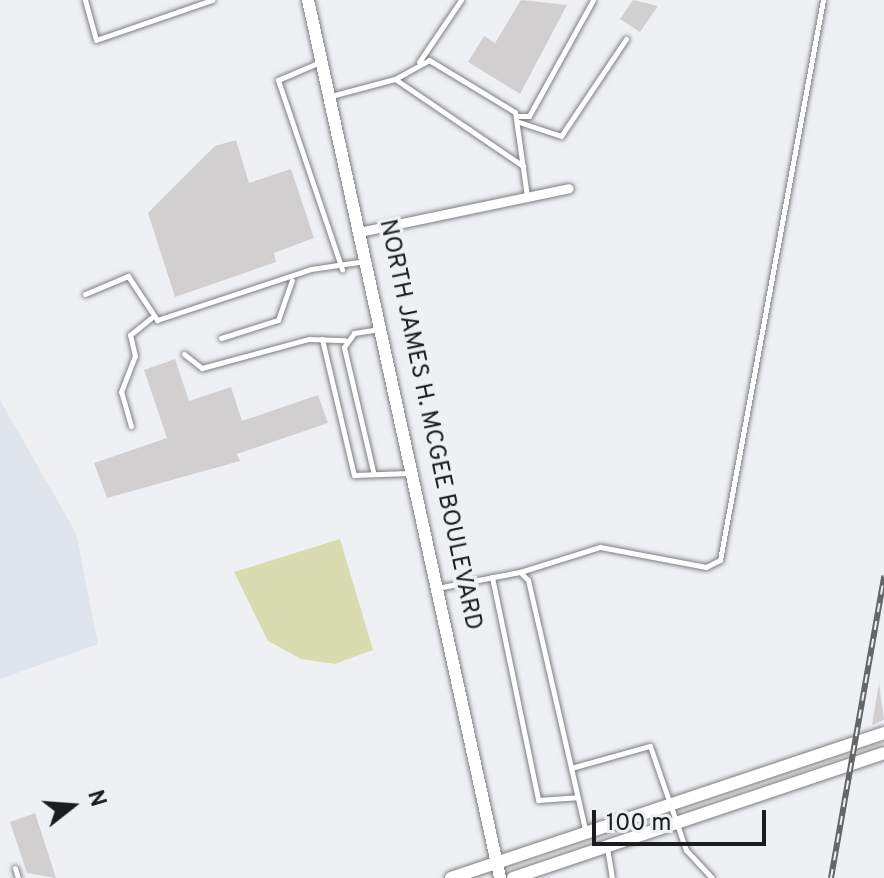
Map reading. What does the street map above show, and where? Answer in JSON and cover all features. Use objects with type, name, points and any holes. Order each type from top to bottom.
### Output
[{"type":"main road","name":"NORTH JAMES H. MCGEE BOULEVARD","points":[[308,0],[364,231],[502,861],[500,878]]},
{"type":"main road","points":[[451,878],[884,733]]},
{"type":"main road","points":[[502,861],[516,877],[884,753]]},
{"type":"street","points":[[364,231],[569,188]]},
{"type":"lane","points":[[85,0],[96,40],[212,0]]},
{"type":"lane","points":[[331,96],[395,79],[419,62],[461,0]]},
{"type":"lane","points":[[518,119],[529,116],[593,0]]},
{"type":"lane","points":[[442,587],[520,572],[600,547],[706,567],[720,560],[823,0]]},
{"type":"lane","points":[[419,62],[429,60],[518,119],[561,136],[626,39]]},
{"type":"lane","points":[[323,62],[278,80],[342,269]]},
{"type":"lane","points":[[395,79],[524,166]]},
{"type":"lane","points":[[518,119],[527,197]]},
{"type":"lane","points":[[131,426],[121,392],[135,356],[130,335],[151,318],[293,279],[311,269],[342,269],[370,259]]},
{"type":"lane","points":[[85,294],[128,276],[151,318]]},
{"type":"lane","points":[[221,338],[278,320],[293,279]]},
{"type":"lane","points":[[184,354],[202,368],[322,339],[345,340],[385,328]]},
{"type":"lane","points":[[322,339],[350,469],[364,479],[373,471],[415,472]]},
{"type":"lane","points":[[345,340],[373,471]]},
{"type":"lane","points":[[520,572],[586,833]]},
{"type":"lane","points":[[492,577],[538,800],[577,797]]},
{"type":"lane","points":[[571,768],[650,746],[672,805],[674,823],[712,878]]},
{"type":"lane","points":[[607,846],[612,878]]},
{"type":"lane","points":[[15,868],[18,878]]},
{"type":"shaded area","points":[[0,400],[76,533],[98,644],[0,679]]},
{"type":"green space","points":[[340,539],[373,650],[335,664],[301,659],[268,641],[234,572]]},
{"type":"building","points":[[521,0],[567,5],[520,94],[468,62],[484,36],[495,43]]},
{"type":"building","points":[[633,0],[658,6],[640,32],[620,19]]},
{"type":"building","points":[[236,140],[249,183],[291,169],[314,238],[274,253],[276,262],[175,297],[148,213],[215,146]]},
{"type":"building","points":[[175,359],[189,401],[231,387],[242,421],[318,395],[328,423],[237,454],[240,461],[107,498],[94,463],[167,438],[144,370]]},
{"type":"building","points":[[879,683],[884,720],[872,725]]},
{"type":"building","points":[[35,813],[56,878],[27,873],[10,822]]},
{"type":"railway","points":[[831,878],[884,576]]}]
